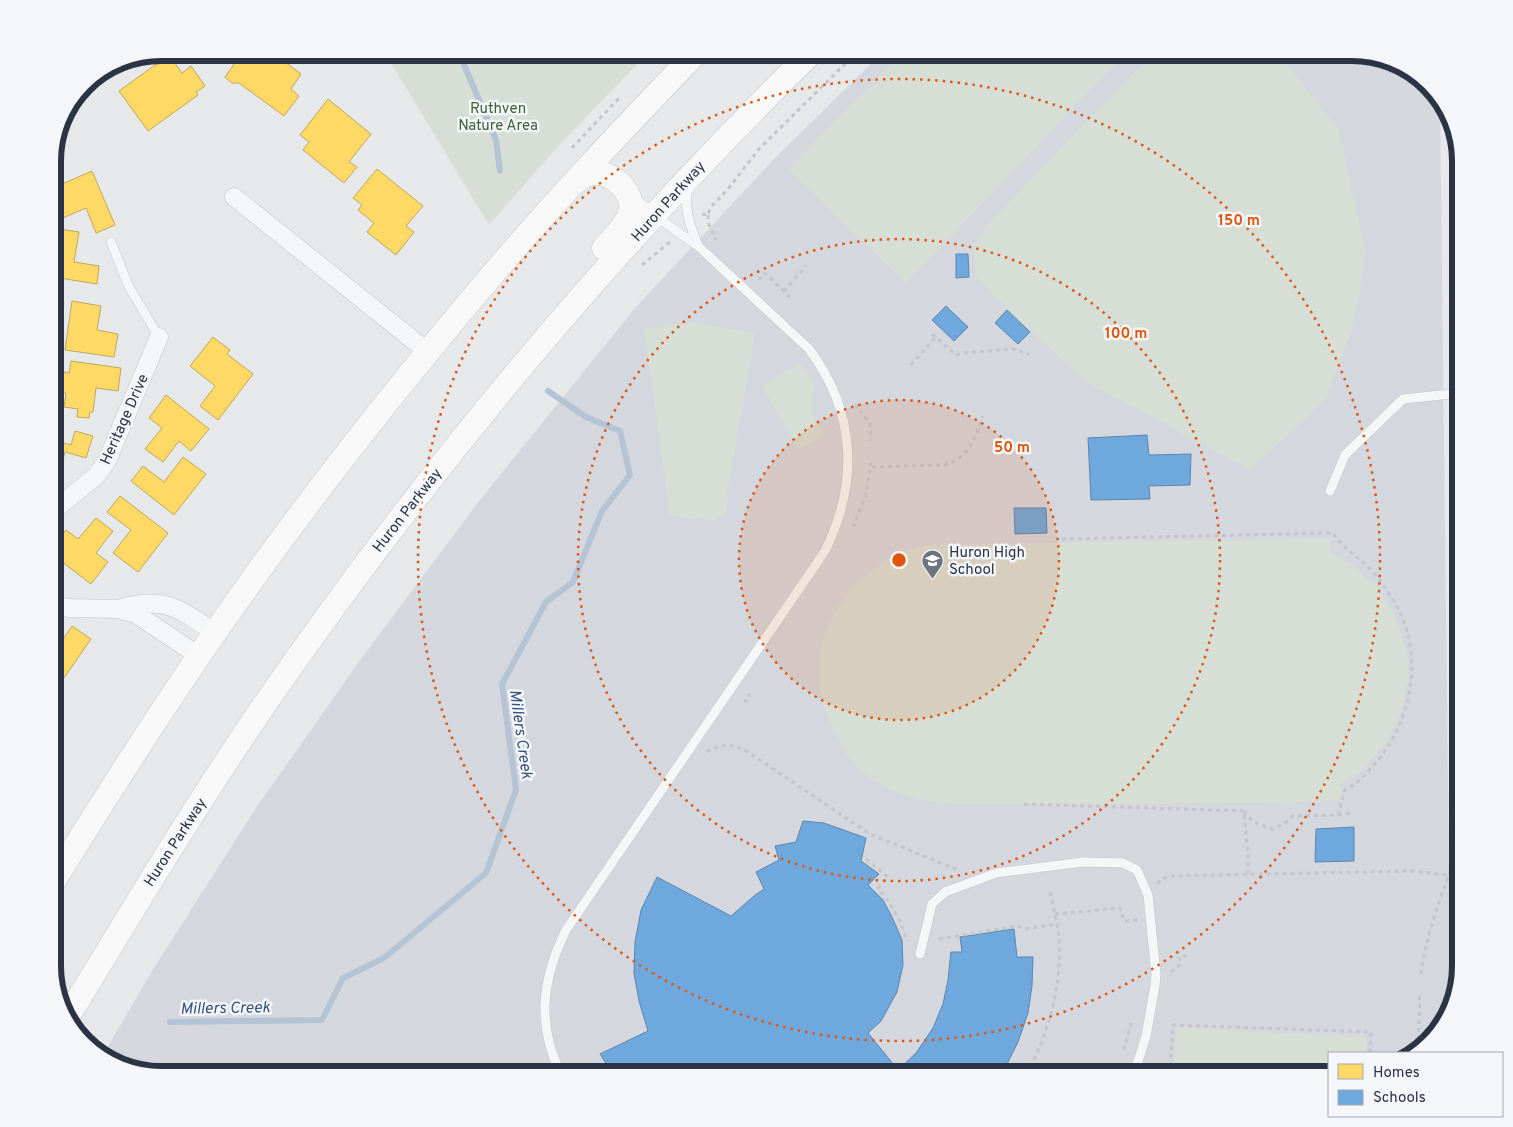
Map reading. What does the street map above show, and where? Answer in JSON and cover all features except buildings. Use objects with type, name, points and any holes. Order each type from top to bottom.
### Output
[{"type":"main road","points":[[61,869],[105,798],[199,656],[330,477],[428,352],[484,285],[573,183],[688,61]]},
{"type":"main road","name":"Huron Parkway","points":[[72,1010],[158,868],[266,704],[392,528],[550,334],[655,214],[803,61]]},
{"type":"main road","points":[[550,334],[558,301],[622,228],[630,213],[630,201],[627,191],[620,184],[602,173],[590,173],[573,183]]},
{"type":"street","points":[[234,196],[428,352]]},
{"type":"street","name":"Heritage Drive","points":[[61,504],[96,476],[107,461],[159,337]]},
{"type":"street","points":[[118,609],[136,603],[152,602],[171,606],[215,633]]},
{"type":"street","points":[[61,607],[118,609],[136,614],[199,656]]},
{"type":"lane","points":[[694,172],[687,191],[686,208],[689,223],[698,246]]},
{"type":"lane","points":[[558,1066],[545,1021],[545,998],[549,972],[556,950],[566,930],[825,551],[837,524],[847,487],[849,454],[845,426],[836,398],[821,365],[809,349],[698,246],[627,191]]},
{"type":"lane","points":[[111,242],[129,287],[159,337]]},
{"type":"lane","points":[[1330,491],[1345,455],[1403,399],[1452,394]]},
{"type":"lane","points":[[920,954],[932,904],[945,892],[996,873],[1083,862],[1123,863],[1137,870],[1148,896],[1156,986],[1146,1036],[1137,1066]]},
{"type":"path","points":[[719,244],[712,233],[708,215],[710,208],[759,149],[847,61]]},
{"type":"path","points":[[700,214],[708,215]]},
{"type":"path","points":[[639,267],[660,250]]},
{"type":"path","points":[[784,292],[806,266]]},
{"type":"path","points":[[759,280],[765,273],[791,298]]},
{"type":"path","points":[[932,334],[956,355],[962,352],[1013,350],[1028,354]]},
{"type":"path","points":[[911,365],[936,337]]},
{"type":"path","points":[[855,523],[866,495],[871,465],[944,465],[953,462],[967,452],[973,444],[983,416]]},
{"type":"path","points":[[1062,539],[1334,533],[1342,546],[1368,566],[1396,605],[1407,629],[1412,668],[1410,690],[1398,730],[1385,753],[1357,784],[1345,790],[1338,814]]},
{"type":"path","points":[[720,746],[727,744],[735,745],[745,750],[870,834],[964,873],[996,873]]},
{"type":"path","points":[[1024,804],[1244,811]]},
{"type":"path","points":[[1244,811],[1248,818],[1254,822],[1273,829],[1285,823],[1293,816],[1353,813]]},
{"type":"path","points":[[1244,811],[1248,874]]},
{"type":"path","points":[[866,860],[888,877],[878,888],[902,923],[906,939],[924,941],[1017,926],[1025,929],[1056,924]]},
{"type":"path","points":[[1421,974],[1434,916],[1452,867]]},
{"type":"path","points":[[1139,929],[1136,905],[1148,896],[1160,880],[1169,876],[1412,871],[1449,875]]},
{"type":"path","points":[[1031,1066],[1046,1034],[1053,1009],[1059,940],[1050,891]]},
{"type":"path","points":[[1055,914],[1120,908],[1124,921],[1138,920]]},
{"type":"path","points":[[1418,1041],[1420,993]]},
{"type":"path","points":[[1123,1054],[1133,1017]]},
{"type":"path","points":[[1170,1066],[1173,1025],[1371,1032],[1370,1052]]},
{"type":"shaded area","name":"Huron High School","points":[[874,61],[1358,61],[1371,63],[1396,72],[1418,86],[1427,95],[1440,115],[1449,988],[1438,1016],[1427,1032],[1418,1041],[1402,1052],[1328,1052],[1328,1066],[155,1066],[129,1060],[106,1049],[152,971],[256,808],[361,659],[480,500],[636,307],[773,160]]},
{"type":"green space","name":"Ruthven Nature Area","points":[[390,61],[640,61],[561,143],[489,225]]},
{"type":"green space","points":[[893,61],[1118,61],[906,283],[788,170]]},
{"type":"green space","points":[[1145,61],[1285,61],[1339,130],[1366,254],[1353,326],[1326,399],[1250,470],[1085,381],[996,298],[975,275],[974,243],[998,213]]},
{"type":"green space","points":[[693,322],[755,333],[727,496],[726,514],[714,521],[670,516],[644,329]]},
{"type":"green space","points":[[799,363],[814,382],[812,412],[824,434],[799,450],[762,386]]},
{"type":"green space","points":[[1329,538],[1331,553],[1352,565],[1376,586],[1395,615],[1405,645],[1409,678],[1401,711],[1387,741],[1362,770],[1341,784],[1339,801],[960,804],[926,801],[887,788],[862,772],[838,740],[823,705],[819,682],[820,659],[824,637],[833,616],[845,597],[861,580],[899,553],[928,545]]},
{"type":"green space","points":[[1176,1028],[1367,1037],[1366,1052],[1328,1052],[1328,1066],[1174,1066]]},
{"type":"waterway","name":"Millers Creek","points":[[462,61],[496,140],[500,171]]},
{"type":"waterway","name":"Millers Creek","points":[[170,1022],[322,1020],[343,978],[384,958],[486,873],[516,790],[502,684],[546,602],[573,582],[602,511],[630,475],[620,431],[586,417],[548,391]]},
{"type":"place","name":"Huron High School","points":[[933,580]]}]
